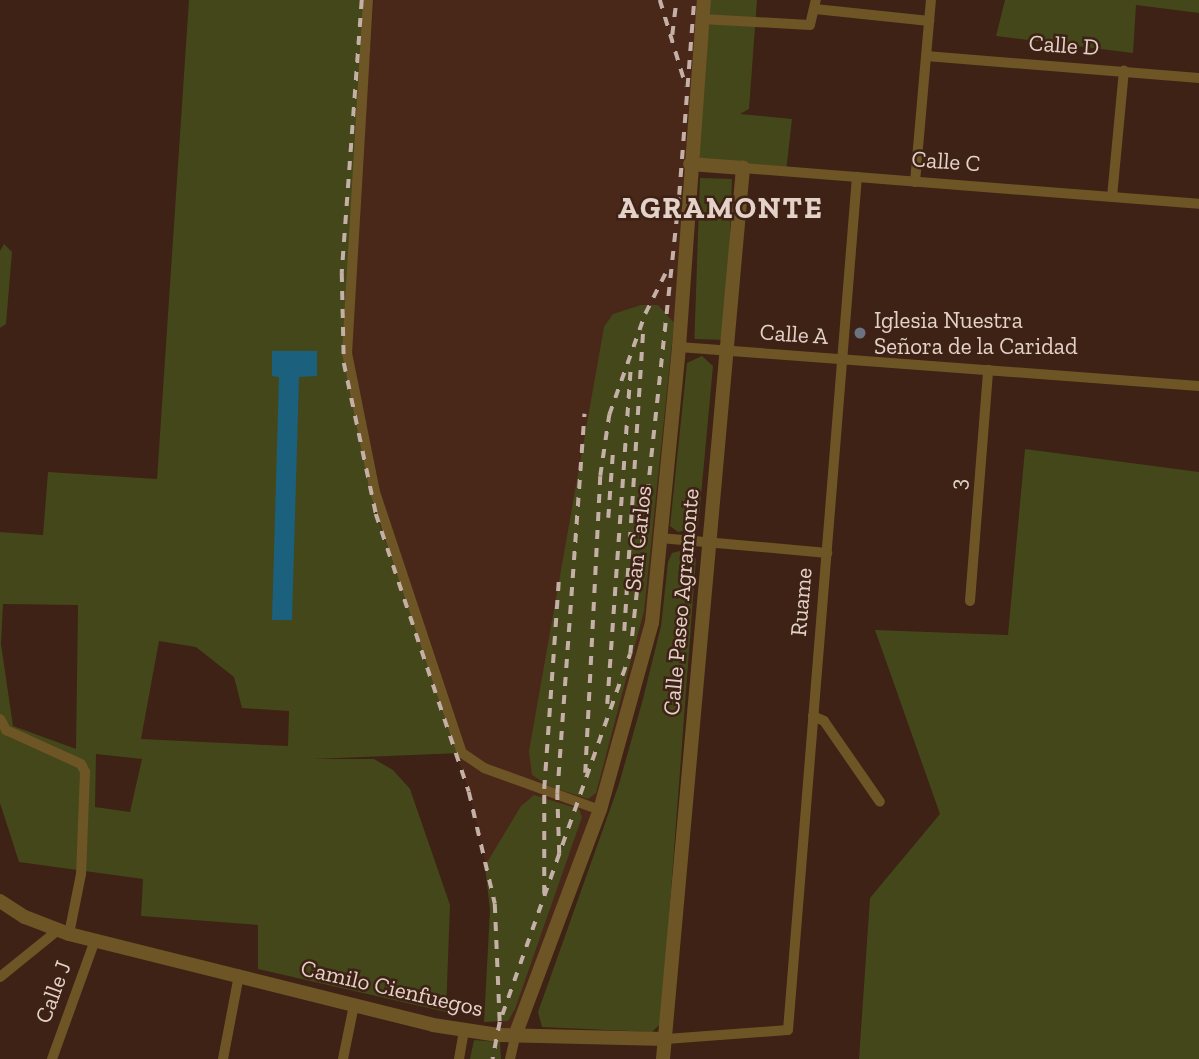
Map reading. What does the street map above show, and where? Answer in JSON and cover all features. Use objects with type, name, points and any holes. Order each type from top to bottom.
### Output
[{"type":"street","points":[[368,0],[347,353],[376,492],[462,753],[484,768],[600,810]]},
{"type":"street","name":"San Carlos","points":[[510,1059],[516,1033],[600,810],[652,623],[679,347],[690,164],[704,0]]},
{"type":"street","points":[[915,182],[931,0]]},
{"type":"street","points":[[702,19],[813,24],[815,5],[929,21]]},
{"type":"street","name":"Calle D","points":[[926,56],[1199,78]]},
{"type":"street","points":[[1112,197],[1124,71]]},
{"type":"street","name":"Calle C","points":[[690,164],[1199,204]]},
{"type":"street","name":"Calle Paseo Agramonte","points":[[663,1059],[743,168]]},
{"type":"street","name":"Ruame","points":[[788,1030],[857,177]]},
{"type":"street","name":"Calle A","points":[[679,347],[1199,386]]},
{"type":"street","name":"3","points":[[970,601],[988,370]]},
{"type":"street","points":[[660,538],[709,540],[827,553]]},
{"type":"street","points":[[813,716],[824,721],[880,802]]},
{"type":"street","points":[[0,719],[6,730],[81,764],[85,772],[81,874],[64,932],[0,977]]},
{"type":"street","name":"Camilo Cienfuegos","points":[[0,901],[64,932],[464,1030],[498,1035],[516,1033],[666,1039],[788,1030]]},
{"type":"street","name":"Calle J","points":[[52,1059],[95,940]]},
{"type":"street","points":[[223,1059],[239,975]]},
{"type":"street","points":[[343,1059],[354,1005]]},
{"type":"street","points":[[459,1059],[464,1030]]},
{"type":"shaded area","points":[[374,0],[704,0],[652,623],[608,785],[516,1033],[498,1035],[495,904],[469,792],[376,514],[344,363]]},
{"type":"green space","points":[[189,0],[371,0],[344,363],[376,514],[462,753],[313,759],[374,759],[393,770],[410,789],[450,905],[446,1012],[258,969],[258,925],[141,916],[143,879],[19,862],[0,803],[0,532],[43,535],[48,472],[157,479]],"holes":[[[3,604],[78,605],[76,749],[13,726],[1,644]],[[159,641],[196,647],[234,677],[242,708],[289,711],[288,746],[141,739]],[[96,754],[142,759],[130,812],[95,807]]]},
{"type":"green space","points":[[704,0],[757,0],[749,109],[740,114],[792,119],[786,172],[690,164]]},
{"type":"green space","points":[[1005,0],[1199,0],[1199,13],[1136,5],[1133,53],[996,36]]},
{"type":"green space","points":[[700,178],[732,179],[726,340],[694,339]]},
{"type":"green space","points":[[4,244],[12,252],[6,324],[0,328],[0,251]]},
{"type":"green space","points":[[641,305],[658,305],[674,323],[644,611],[596,793],[588,799],[549,786],[532,775],[529,751],[604,327],[613,314]]},
{"type":"green space","points":[[702,356],[713,366],[698,528],[678,532],[670,526],[687,363]]},
{"type":"green space","points":[[1025,449],[1199,472],[1199,1059],[859,1059],[870,898],[940,814],[875,630],[1008,635]]},
{"type":"green space","points":[[687,549],[696,559],[661,1023],[652,1032],[542,1027],[538,1012],[619,784],[643,699],[661,626],[668,562],[672,553]]},
{"type":"green space","points":[[534,795],[579,809],[582,817],[515,1009],[508,1021],[484,1022],[490,910],[485,866],[521,806]]},
{"type":"green space","points":[[474,1040],[500,1042],[501,1059],[470,1059]]},
{"type":"water","points":[[272,351],[317,351],[317,376],[299,377],[292,620],[272,620],[279,377],[272,376]]},
{"type":"railway","points":[[362,0],[342,273],[344,363],[376,514],[469,792],[495,904],[500,1022],[493,1059]]},
{"type":"railway","points":[[660,0],[686,86]]},
{"type":"railway","points":[[672,35],[676,0]]},
{"type":"railway","points":[[502,1015],[630,654],[679,195],[694,0]]},
{"type":"railway","points":[[585,773],[600,476],[609,415],[645,314],[665,274]]},
{"type":"railway","points":[[624,631],[643,331]]},
{"type":"railway","points":[[607,704],[630,372]]},
{"type":"railway","points":[[559,854],[557,794],[584,414]]},
{"type":"railway","points":[[608,518],[613,448]]},
{"type":"railway","points":[[544,894],[544,789],[559,576]]},
{"type":"place","name":"Iglesia Nuestra Señora de la Caridad","points":[[860,333]]},
{"type":"district","name":"AGRAMONTE","points":[[721,208]]}]
